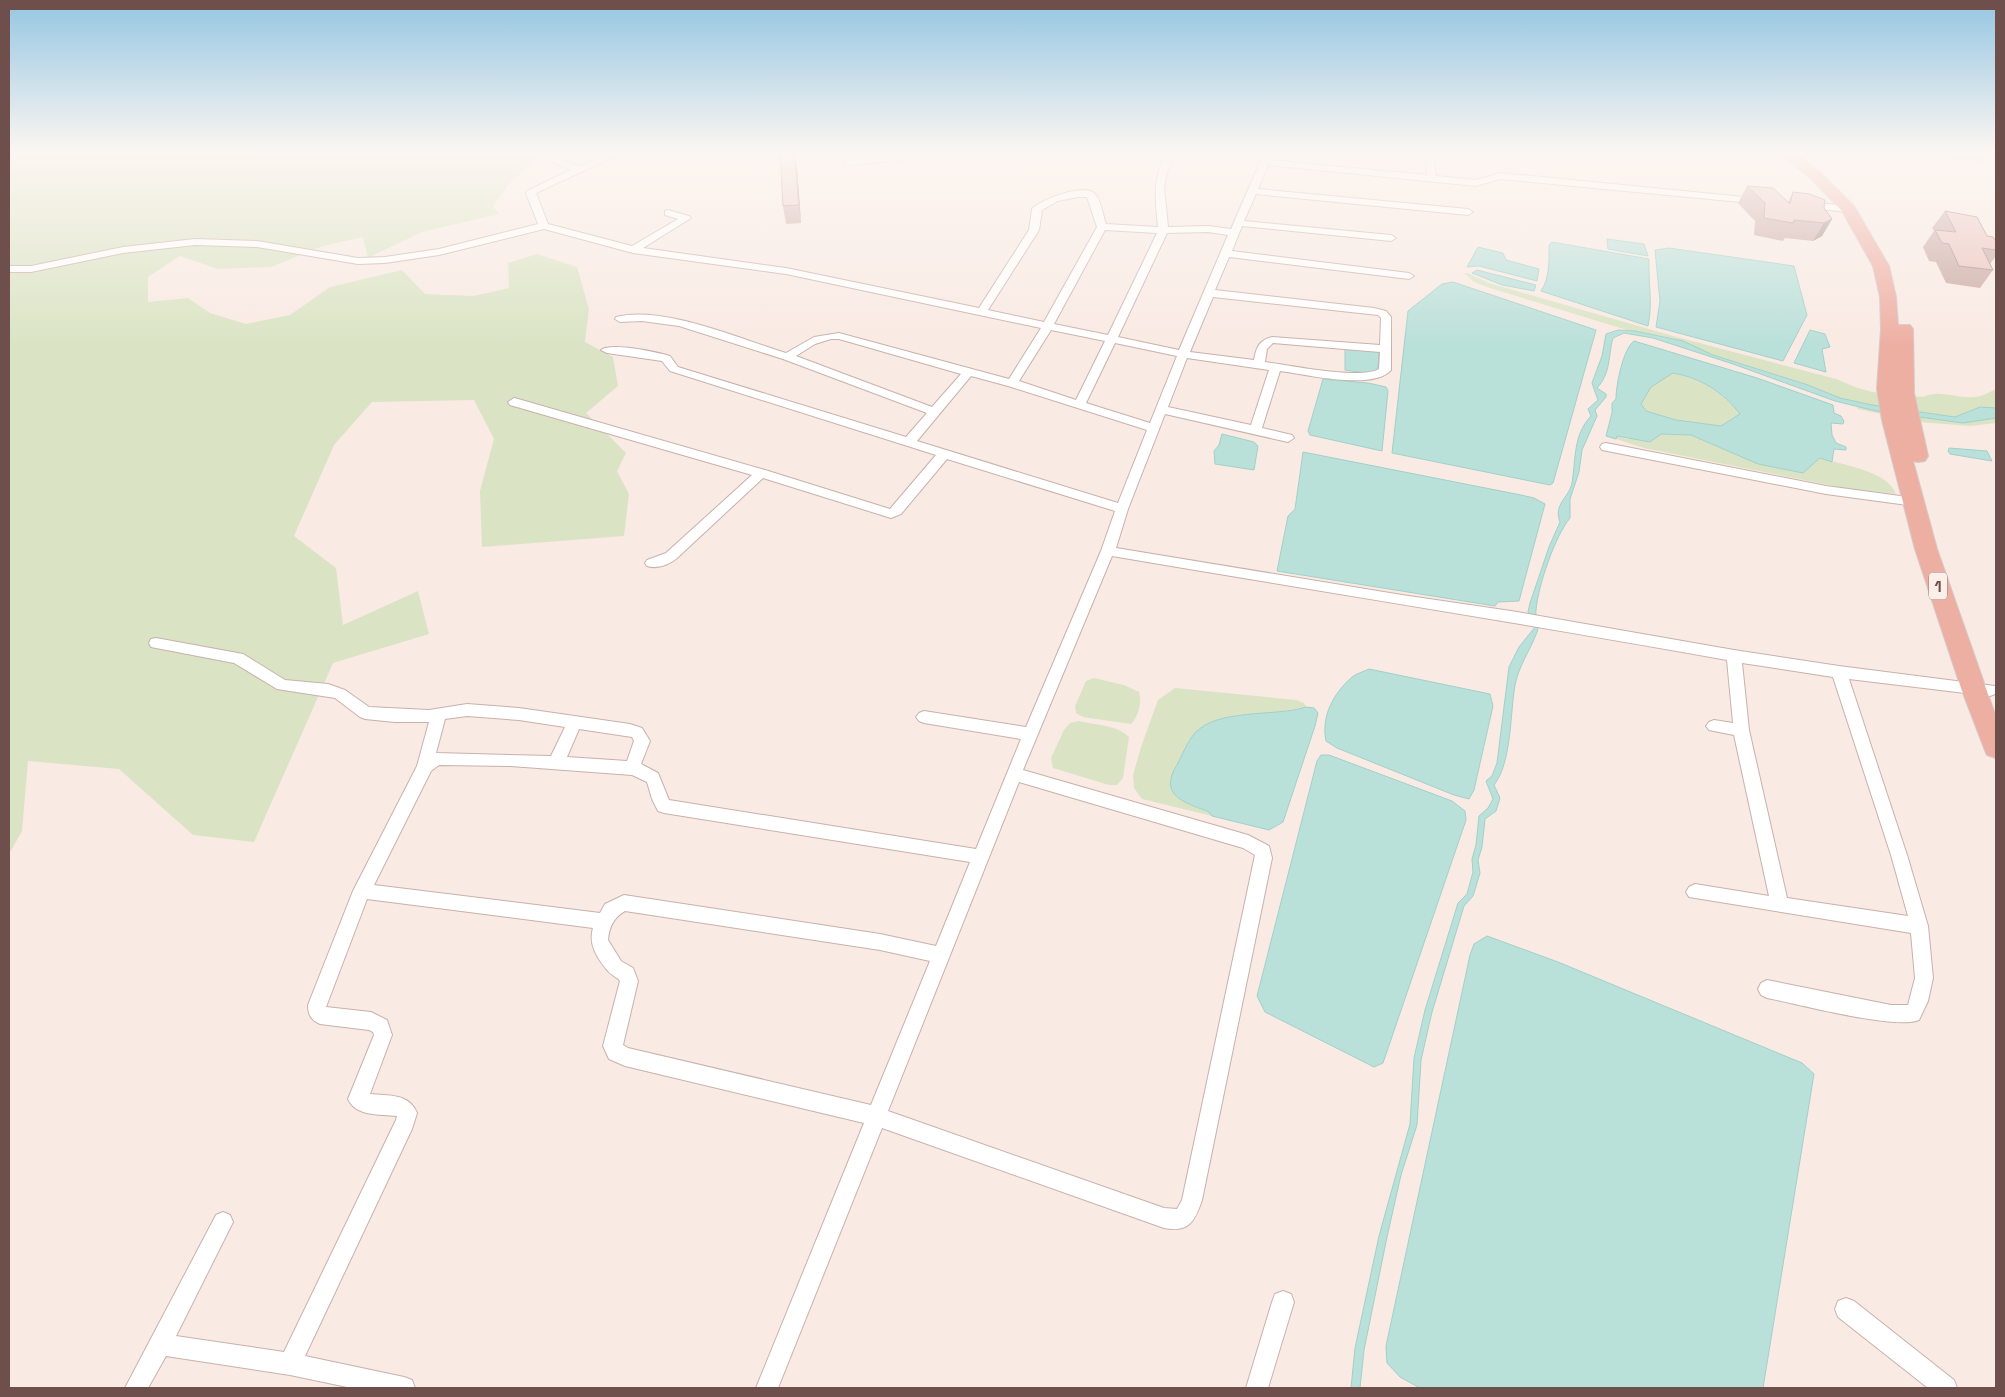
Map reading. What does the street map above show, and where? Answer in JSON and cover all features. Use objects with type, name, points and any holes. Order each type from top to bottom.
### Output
[{"type":"highway","name":"1","points":[[1853,216],[1881,266],[1897,331],[1905,393],[1901,421],[1915,502],[1926,550],[1986,694]]},
{"type":"highway","name":"1","points":[[1865,216],[1879,237],[1897,276],[1904,308],[1897,331],[1886,389],[1901,421],[1927,498],[1986,694],[1996,748]]},
{"type":"street","points":[[540,216],[544,226]]},
{"type":"street","points":[[633,250],[686,218],[679,216]]},
{"type":"street","points":[[982,311],[1034,230],[1036,216]]},
{"type":"street","points":[[1012,383],[1048,325],[1102,227],[1098,216]]},
{"type":"street","points":[[1079,405],[1163,230],[1162,216]]},
{"type":"street","points":[[767,1388],[1014,774],[1108,551],[1122,509],[1163,410],[1183,354],[1241,216]]},
{"type":"street","points":[[9,269],[31,269],[123,250],[195,242],[257,244],[358,261],[385,260],[439,252],[544,226],[633,250],[786,271],[1183,354],[1259,365],[1370,377],[1380,375],[1385,370],[1386,317],[1382,312],[1210,293]]},
{"type":"street","points":[[1102,227],[1163,230],[1236,228],[1391,238]]},
{"type":"street","points":[[1225,253],[1409,276]]},
{"type":"street","points":[[620,319],[642,318],[680,323],[787,357],[935,412]]},
{"type":"street","points":[[787,357],[818,338],[827,335],[839,336],[1012,383],[1155,429]]},
{"type":"street","points":[[1259,365],[1262,345],[1266,341],[1272,340],[1385,349]]},
{"type":"street","points":[[607,350],[641,353],[666,358],[674,369],[1122,509]]},
{"type":"street","points":[[1255,430],[1276,367]]},
{"type":"street","points":[[908,443],[968,372]]},
{"type":"street","points":[[514,402],[761,473],[891,514],[944,454]]},
{"type":"street","points":[[1163,410],[1288,438]]},
{"type":"street","points":[[1606,447],[1826,490],[1915,502]]},
{"type":"street","points":[[652,563],[671,556],[761,473]]},
{"type":"street","points":[[1108,551],[1402,600],[1511,616],[1734,656],[1986,694]]},
{"type":"street","points":[[156,643],[238,658],[282,686],[328,690],[349,699],[365,713],[395,716],[429,716],[467,710],[519,714],[637,732],[642,741],[632,768]]},
{"type":"street","points":[[1734,656],[1739,724],[1780,905]]},
{"type":"street","points":[[1768,989],[1891,1014],[1913,1014],[1919,1001],[1924,978],[1919,926],[1899,855],[1839,672]]},
{"type":"street","points":[[290,1364],[405,1122],[407,1113],[402,1107],[364,1103],[358,1099],[382,1035],[380,1026],[372,1021],[320,1016],[317,1011],[317,1005],[362,891],[424,766],[439,714]]},
{"type":"street","points":[[924,718],[1031,734]]},
{"type":"street","points":[[556,763],[575,722]]},
{"type":"street","points":[[1714,726],[1741,730]]},
{"type":"street","points":[[424,766],[437,759],[511,760],[632,768],[647,771],[653,777],[659,798],[664,806],[982,857]]},
{"type":"street","points":[[941,954],[880,942],[624,903],[615,907],[604,921],[599,937],[599,942],[615,967],[627,974],[629,981],[612,1046],[616,1052],[625,1058],[872,1128],[1164,1218],[1177,1220],[1184,1217],[1188,1210],[1264,858],[1263,851],[1248,842],[1014,774]]},
{"type":"street","points":[[362,891],[604,921]]},
{"type":"street","points":[[1695,892],[1919,926]]},
{"type":"street","points":[[136,1388],[223,1222]]},
{"type":"street","points":[[1257,1388],[1282,1302]]},
{"type":"street","points":[[1846,1310],[1946,1388]]},
{"type":"street","points":[[160,1344],[290,1364],[404,1388]]},
{"type":"green space","points":[[9,216],[490,216],[422,232],[368,258],[363,237],[323,246],[271,267],[218,269],[180,256],[148,277],[148,302],[188,298],[210,313],[246,324],[290,315],[330,287],[402,270],[425,294],[473,296],[509,288],[508,263],[537,254],[577,267],[589,309],[585,342],[613,357],[618,386],[586,413],[626,453],[617,471],[629,494],[624,536],[482,547],[480,491],[494,439],[474,400],[372,402],[334,445],[294,536],[336,568],[343,625],[418,591],[429,634],[333,663],[254,842],[193,835],[119,769],[28,761],[22,831],[9,854]]},
{"type":"green space","points":[[1464,273],[1489,283],[1673,336],[1836,379],[1872,392],[1923,397],[1942,394],[1968,397],[1980,396],[1996,389],[1996,408],[1980,407],[1955,417],[1872,405],[1840,398],[1808,385],[1713,355],[1683,341],[1627,330],[1490,288],[1474,282]]},
{"type":"green space","points":[[1673,373],[1703,383],[1718,393],[1740,414],[1721,426],[1676,420],[1646,411],[1641,404],[1651,387]]},
{"type":"green space","points":[[1857,407],[1963,423],[1996,418],[1996,423],[1970,426],[1919,422],[1858,409]]},
{"type":"green space","points":[[1661,434],[1691,435],[1720,447],[1810,467],[1820,458],[1874,474],[1891,486],[1896,494],[1844,488],[1644,448],[1616,439],[1617,436],[1627,439]]},
{"type":"green space","points":[[1094,678],[1124,685],[1139,692],[1139,708],[1131,724],[1083,717],[1076,713],[1075,706],[1086,681]]},
{"type":"green space","points":[[1175,688],[1296,700],[1304,703],[1306,707],[1278,712],[1234,715],[1191,805],[1209,812],[1212,816],[1142,799],[1134,788],[1133,775],[1158,700]]},
{"type":"green space","points":[[1079,721],[1113,728],[1129,737],[1123,778],[1117,785],[1109,785],[1053,768],[1051,758],[1064,730],[1070,723]]},
{"type":"water","points":[[1607,239],[1644,244],[1648,256],[1608,249]]},
{"type":"water","points":[[1552,242],[1649,259],[1650,301],[1648,326],[1541,291],[1547,275],[1549,245]]},
{"type":"water","points":[[1478,247],[1503,253],[1506,260],[1539,269],[1537,281],[1479,266],[1467,267]]},
{"type":"water","points":[[1669,248],[1794,266],[1807,315],[1783,361],[1656,327],[1660,301],[1655,250]]},
{"type":"water","points":[[1477,270],[1536,285],[1534,291],[1502,285],[1472,273]]},
{"type":"water","points":[[1453,282],[1596,330],[1553,483],[1550,485],[1392,453],[1408,311],[1442,284]]},
{"type":"water","points":[[1618,330],[1635,331],[1683,341],[1713,355],[1808,385],[1840,398],[1872,405],[1955,417],[1980,407],[1996,408],[1996,418],[1963,423],[1876,411],[1835,401],[1733,364],[1653,338],[1624,333],[1613,338],[1607,370],[1597,388],[1606,394],[1606,397],[1595,410],[1597,416],[1582,450],[1579,472],[1570,499],[1570,518],[1553,549],[1544,575],[1537,600],[1536,615],[1538,629],[1519,671],[1515,685],[1507,751],[1500,775],[1494,785],[1500,798],[1496,811],[1485,819],[1482,847],[1478,860],[1480,873],[1473,896],[1464,906],[1432,1012],[1421,1060],[1417,1125],[1401,1175],[1387,1237],[1364,1350],[1360,1388],[1351,1388],[1355,1348],[1379,1236],[1410,1124],[1414,1058],[1425,1010],[1458,903],[1467,894],[1473,872],[1472,859],[1476,845],[1479,816],[1488,808],[1493,799],[1486,781],[1492,776],[1497,763],[1509,667],[1519,647],[1535,627],[1528,612],[1530,603],[1549,547],[1560,522],[1558,516],[1560,506],[1572,483],[1578,439],[1585,423],[1591,416],[1588,409],[1598,400],[1592,383],[1602,356],[1606,334]]},
{"type":"water","points":[[1810,330],[1825,334],[1830,347],[1822,349],[1826,372],[1794,363]]},
{"type":"water","points":[[1634,341],[1757,378],[1833,405],[1834,413],[1841,416],[1844,421],[1843,424],[1831,423],[1832,435],[1836,443],[1846,447],[1846,450],[1834,449],[1832,462],[1820,458],[1803,473],[1758,464],[1691,435],[1661,434],[1650,442],[1617,436],[1616,439],[1606,436],[1612,413],[1612,403],[1616,399],[1621,368],[1630,345]],"holes":[[[1673,373],[1683,375],[1711,387],[1740,414],[1721,426],[1676,420],[1646,411],[1641,404],[1651,387]]]},
{"type":"water","points":[[1345,348],[1379,352],[1378,367],[1375,371],[1365,373],[1345,370]]},
{"type":"water","points":[[1323,379],[1368,383],[1386,387],[1388,391],[1382,451],[1310,435],[1308,431]]},
{"type":"water","points":[[1222,434],[1254,442],[1258,446],[1254,470],[1215,464],[1214,451],[1219,445]]},
{"type":"water","points":[[1949,448],[1987,451],[1992,461],[1950,454]]},
{"type":"water","points":[[1303,452],[1521,495],[1534,498],[1545,504],[1519,601],[1498,602],[1495,606],[1277,571],[1288,516],[1295,509]]},
{"type":"water","points":[[1369,669],[1490,694],[1493,706],[1474,790],[1469,799],[1454,795],[1337,748],[1326,741],[1325,723],[1334,699],[1351,678]]},
{"type":"water","points":[[1306,707],[1314,708],[1318,713],[1283,822],[1269,830],[1212,816],[1209,812],[1186,803],[1174,793],[1171,787],[1171,780],[1174,770],[1192,737],[1205,725],[1232,716],[1279,712]]},
{"type":"water","points":[[1321,755],[1329,755],[1452,801],[1465,811],[1466,820],[1383,1063],[1374,1067],[1265,1012],[1257,996],[1317,761]]},
{"type":"water","points":[[1487,936],[1558,962],[1802,1063],[1814,1074],[1763,1388],[1420,1388],[1400,1377],[1387,1363],[1386,1346],[1470,955],[1474,944]]},
{"type":"building","points":[[1764,216],[1830,216],[1832,219],[1824,223],[1794,220],[1793,223],[1764,218]]},
{"type":"building","points":[[1948,216],[1977,217],[1987,236],[1993,237],[1996,242],[1996,250],[1982,248],[1993,270],[1959,266],[1949,244],[1942,243],[1935,230],[1956,232]]}]
